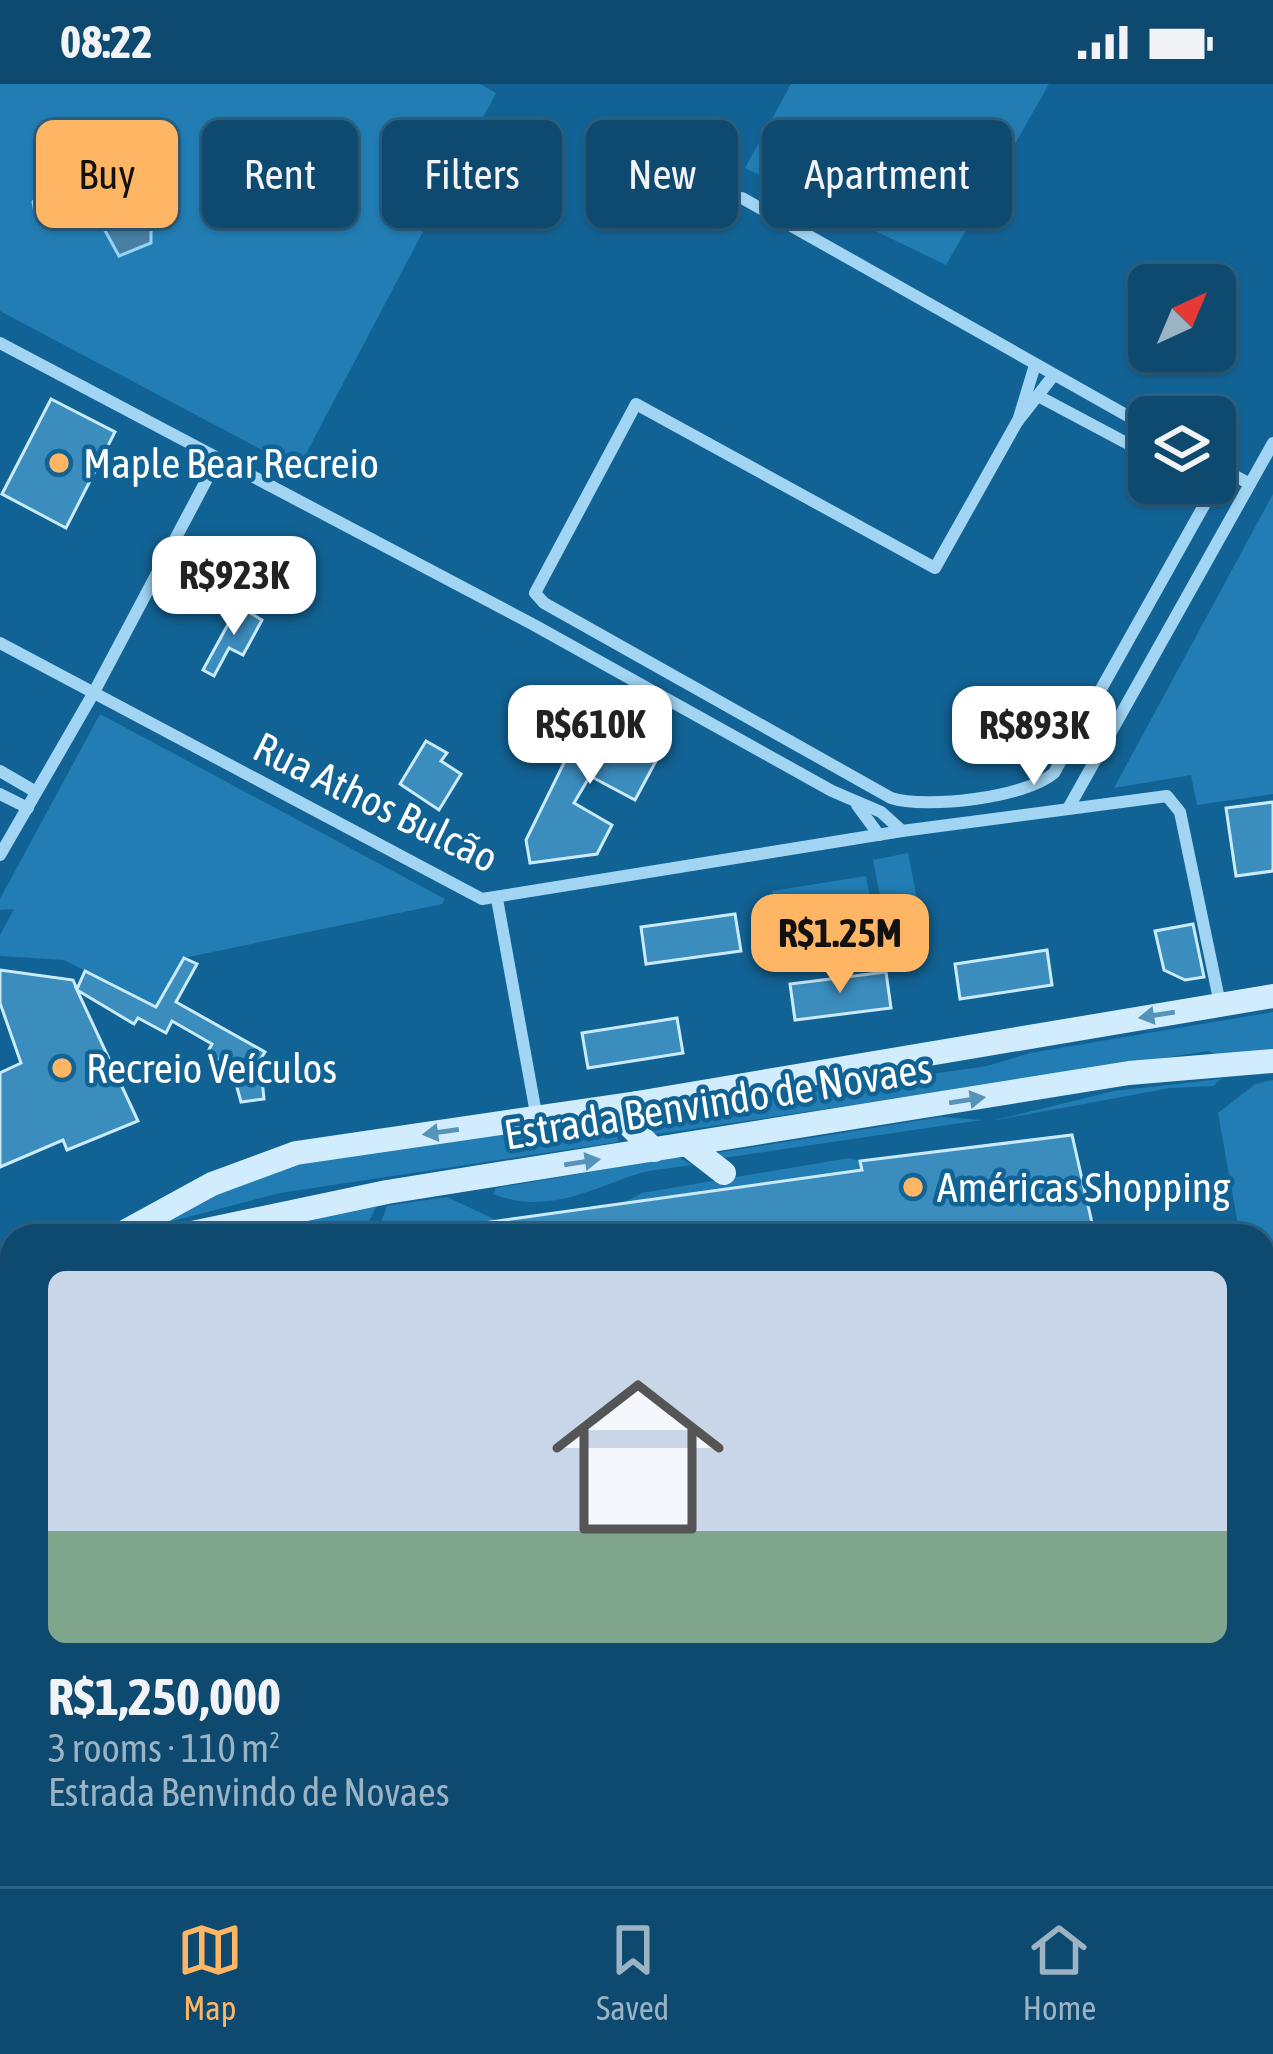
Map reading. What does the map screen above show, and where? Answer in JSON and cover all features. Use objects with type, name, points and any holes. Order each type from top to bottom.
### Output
[{"type":"street","points":[[742,198],[1128,417]]},
{"type":"street","points":[[0,343],[534,625],[856,804],[881,812],[902,831]]},
{"type":"street","points":[[1035,365],[1017,422],[935,568],[636,404],[535,593],[544,603],[891,798],[934,804],[1032,787],[1054,773],[1205,504]]},
{"type":"street","points":[[1017,422],[1053,376]]},
{"type":"street","points":[[1040,397],[1128,444]]},
{"type":"street","points":[[1069,807],[1094,770],[1273,443]]},
{"type":"street","points":[[0,855],[93,694],[216,461]]},
{"type":"street","points":[[1236,476],[1250,484]]},
{"type":"street","name":"Rua Athos Bulcão","points":[[0,643],[469,894],[497,899],[1157,793],[1175,802],[1220,1004]]},
{"type":"street","points":[[1094,770],[1096,802]]},
{"type":"street","points":[[0,771],[36,792]]},
{"type":"street","points":[[0,794],[28,808]]},
{"type":"street","points":[[856,804],[879,835]]},
{"type":"street","points":[[497,899],[537,1119]]},
{"type":"street","name":"Estrada Benvindo de Novaes","points":[[138,1224],[212,1184],[296,1153],[638,1103],[1273,996]]},
{"type":"street","name":"Estrada Benvindo de Novaes","points":[[235,1224],[386,1192],[1129,1072],[1273,1061]]},
{"type":"street","points":[[638,1103],[628,1125],[654,1150]]},
{"type":"street","points":[[688,1145],[724,1173]]},
{"type":"shaded area","points":[[0,84],[480,84],[496,93],[482,120],[382,120],[382,228],[425,228],[298,469],[0,311]]},
{"type":"shaded area","points":[[791,84],[1049,84],[1012,149],[1012,120],[771,120]]},
{"type":"shaded area","points":[[762,137],[762,176],[745,168]]},
{"type":"shaded area","points":[[104,228],[153,228],[151,243],[119,256]]},
{"type":"shaded area","points":[[869,228],[967,228],[946,265]]},
{"type":"shaded area","points":[[1273,494],[1273,794],[1197,805],[1191,775],[1114,788]]},
{"type":"shaded area","points":[[100,714],[445,899],[442,904],[184,958],[156,1007],[64,960],[0,956],[0,935],[14,909],[0,910],[0,899]]},
{"type":"shaded area","points":[[908,853],[921,920],[886,927],[873,860]]},
{"type":"shaded area","points":[[866,876],[878,942],[784,958],[772,891]]},
{"type":"shaded area","points":[[1273,1012],[1273,1050],[1218,1057],[1209,1051],[666,1133],[650,1134],[637,1117],[987,1066],[1030,1053]]},
{"type":"shaded area","points":[[1221,1079],[1213,1086],[1170,1088],[991,1121],[1114,1091]]},
{"type":"shaded area","points":[[1273,1080],[1273,1224],[1238,1224],[1218,1113],[1255,1084]]},
{"type":"shaded area","points":[[615,1114],[618,1142],[280,1193],[151,1224],[282,1163]]},
{"type":"shaded area","points":[[941,1117],[982,1120],[723,1158],[716,1153]]},
{"type":"shaded area","points":[[678,1157],[692,1165],[641,1173],[565,1198],[530,1202],[493,1194],[496,1188]]},
{"type":"shaded area","points":[[849,1158],[860,1161],[862,1170],[621,1204],[642,1193]]},
{"type":"shaded area","points":[[447,1197],[498,1221],[380,1224],[387,1206]]},
{"type":"shaded area","points":[[376,1207],[368,1224],[287,1224]]},
{"type":"building","name":"Maple Bear Recreio","points":[[51,399],[115,432],[66,528],[2,494]]},
{"type":"building","points":[[238,606],[262,620],[243,655],[229,648],[214,676],[203,670]]},
{"type":"building","points":[[592,706],[664,746],[635,800],[590,776],[574,803],[612,825],[597,854],[530,863],[526,840]]},
{"type":"building","points":[[426,741],[447,753],[441,761],[461,774],[439,810],[400,784]]},
{"type":"building","points":[[1273,802],[1273,871],[1236,876],[1226,808]]},
{"type":"building","points":[[735,914],[741,951],[646,964],[641,927]]},
{"type":"building","points":[[1193,924],[1204,977],[1185,980],[1164,970],[1155,931]]},
{"type":"building","points":[[1047,950],[1052,985],[960,999],[955,964]]},
{"type":"building","name":"Recreio Veículos","points":[[184,958],[197,964],[176,1002],[265,1052],[260,1060],[264,1099],[241,1102],[232,1069],[207,1053],[212,1044],[172,1021],[166,1033],[138,1018],[134,1024],[77,990],[138,1121],[67,1150],[63,1140],[0,1167],[0,1073],[21,1063],[0,1003],[0,970],[73,980],[77,989],[85,971],[156,1007]]},
{"type":"building","points":[[886,972],[891,1008],[795,1020],[790,984]]},
{"type":"building","points":[[677,1018],[683,1053],[588,1068],[582,1033]]},
{"type":"building","name":"Américas Shopping","points":[[1072,1135],[1092,1224],[476,1224],[862,1170],[860,1161]]},
{"type":"place","name":"Maple Bear Recreio","points":[[59,463]]},
{"type":"place","name":"Recreio Veículos","points":[[62,1068]]},
{"type":"place","name":"Américas Shopping","points":[[913,1187]]}]
